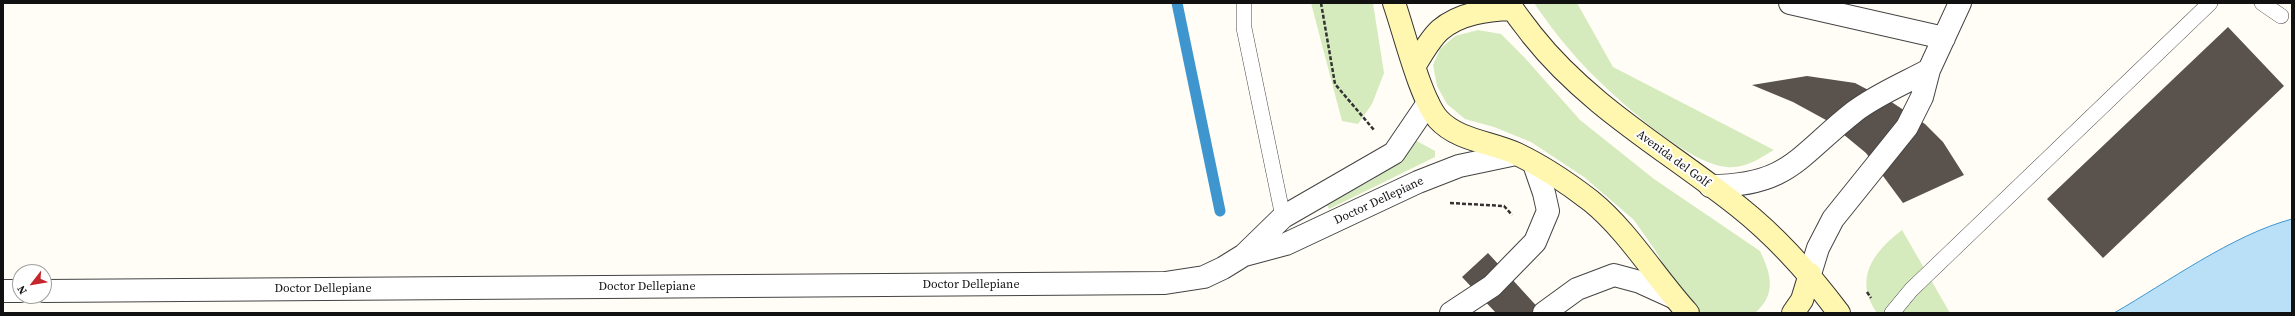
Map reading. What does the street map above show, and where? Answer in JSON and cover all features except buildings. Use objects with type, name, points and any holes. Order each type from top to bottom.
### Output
[{"type":"street","points":[[1394,3],[1428,103],[1438,119],[1452,130],[1478,142],[1525,159],[1592,202],[1616,225],[1673,297],[1688,313]]},
{"type":"street","points":[[1790,3],[1944,38]]},
{"type":"street","points":[[1793,313],[1802,300],[1818,248],[1833,219],[1907,127],[1922,97],[1929,70],[1960,3]]},
{"type":"street","points":[[1415,65],[1440,30],[1463,17],[1485,10],[1511,6]]},
{"type":"street","name":"Avenida del Golf","points":[[1511,6],[1540,45],[1569,76],[1610,112],[1738,206],[1770,233],[1810,274],[1839,313]]},
{"type":"street","points":[[1710,186],[1738,186],[1761,181],[1786,170],[1816,147],[1855,112],[1929,70]]},
{"type":"street","name":"Doctor Dellepiane","points":[[52,291],[1164,284],[1204,277],[1223,268],[1244,255],[1283,217],[1394,153],[1428,103]]},
{"type":"street","name":"Doctor Dellepiane","points":[[1244,255],[1286,244],[1418,182],[1459,166],[1525,159]]},
{"type":"street","points":[[1451,313],[1492,286],[1535,242],[1548,211],[1544,192],[1525,159]]},
{"type":"street","points":[[1544,313],[1577,289],[1614,275],[1640,282],[1673,297]]},
{"type":"lane","points":[[1244,3],[1244,28],[1283,217]]},
{"type":"lane","points":[[1892,313],[1911,290],[2210,3]]},
{"type":"lane","points":[[2262,3],[2281,16]]},
{"type":"path","points":[[1321,3],[1334,84],[1394,153]]},
{"type":"path","points":[[1418,182],[1439,203],[1504,206],[1535,242]]},
{"type":"green space","points":[[1311,3],[1373,3],[1384,73],[1372,104],[1358,124],[1342,121]]},
{"type":"green space","points":[[1534,3],[1577,3],[1613,67],[1774,150],[1746,165],[1727,167],[1711,163],[1672,142],[1632,111],[1585,67],[1552,28]]},
{"type":"green space","points":[[1478,30],[1501,34],[1524,57],[1580,120],[1654,179],[1760,251],[1767,268],[1770,284],[1767,299],[1762,306],[1755,313],[1698,313],[1678,289],[1655,250],[1634,220],[1584,177],[1531,142],[1494,127],[1465,119],[1447,104],[1437,86],[1433,65],[1440,49],[1455,36]]},
{"type":"green space","points":[[1415,140],[1435,151],[1435,157],[1329,209],[1327,205],[1374,179],[1391,165]]},
{"type":"green space","points":[[1902,230],[1950,313],[1877,313],[1870,301],[1867,289],[1867,278],[1870,267],[1882,247]]},
{"type":"water","points":[[2292,219],[2292,313],[2114,313],[2201,260],[2246,236],[2269,226]]},
{"type":"waterway","points":[[1177,3],[1220,211]]}]
